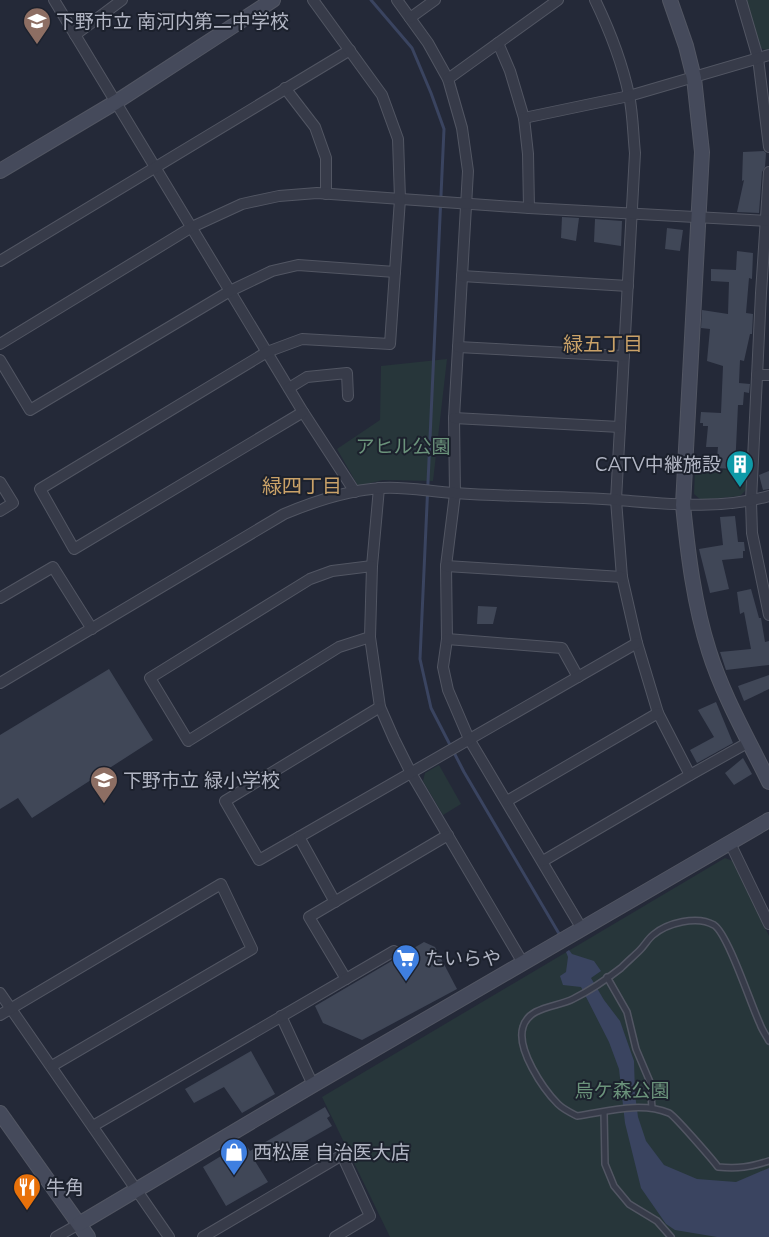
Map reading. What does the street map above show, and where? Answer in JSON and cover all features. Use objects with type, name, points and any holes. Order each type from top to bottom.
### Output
[{"type":"street","points":[[54,0],[303,412],[355,492]]},
{"type":"street","points":[[75,35],[122,0]]},
{"type":"street","points":[[0,171],[116,102],[273,0]]},
{"type":"street","points":[[303,412],[74,549],[40,489],[267,352],[302,339],[390,344],[400,199],[398,139],[382,95],[313,0]]},
{"type":"street","points":[[397,0],[428,43],[448,79],[462,128],[468,171],[454,418],[455,494],[446,566],[447,639],[443,667],[448,690],[469,739],[582,929]]},
{"type":"street","points":[[410,18],[435,0]]},
{"type":"street","points":[[448,79],[558,0]]},
{"type":"street","points":[[595,0],[618,53],[629,96],[635,153],[616,500],[622,577],[637,643],[658,713],[690,775]]},
{"type":"street","points":[[670,0],[686,46],[694,78],[702,152],[683,505],[688,559],[698,612],[709,652],[729,701],[769,782]]},
{"type":"street","points":[[741,0],[758,58],[769,147]]},
{"type":"street","points":[[498,43],[510,71],[524,118],[528,154],[529,208]]},
{"type":"street","points":[[0,261],[350,50]]},
{"type":"street","points":[[524,118],[629,96],[769,55]]},
{"type":"street","points":[[286,88],[315,127],[326,158],[326,194]]},
{"type":"street","points":[[769,172],[765,293],[757,375],[751,501],[752,533],[766,586],[769,615]]},
{"type":"street","points":[[0,344],[192,227],[242,204],[279,196],[326,194],[529,208],[767,221]]},
{"type":"street","points":[[0,360],[30,410],[230,291],[272,271],[298,265],[395,272]]},
{"type":"street","points":[[462,276],[628,286]]},
{"type":"street","points":[[458,347],[624,356]]},
{"type":"street","points":[[289,388],[307,378],[347,373],[348,396]]},
{"type":"street","points":[[757,375],[769,375]]},
{"type":"street","points":[[454,418],[620,427]]},
{"type":"street","points":[[0,482],[13,503],[0,511]]},
{"type":"street","points":[[0,683],[284,514],[316,501],[379,488],[455,494],[616,500],[683,505],[751,501],[769,496]]},
{"type":"street","points":[[379,488],[372,566],[370,637],[380,707],[411,773],[523,963]]},
{"type":"street","points":[[370,637],[339,647],[188,740],[150,678],[310,579],[332,571],[372,566]]},
{"type":"street","points":[[446,566],[622,577]]},
{"type":"street","points":[[0,598],[53,567],[92,628]]},
{"type":"street","points":[[447,639],[562,648],[578,677]]},
{"type":"street","points":[[380,707],[225,801],[260,860],[637,643]]},
{"type":"street","points":[[507,801],[658,713]]},
{"type":"street","points":[[543,861],[749,742]]},
{"type":"street","points":[[56,1237],[313,1084],[769,820]]},
{"type":"street","points":[[346,979],[309,917],[448,836]]},
{"type":"street","points":[[299,837],[335,902]]},
{"type":"street","points":[[730,843],[769,924]]},
{"type":"street","points":[[0,1015],[221,884],[252,949],[52,1066]]},
{"type":"street","points":[[93,1126],[394,951]]},
{"type":"street","points":[[0,993],[169,1237]]},
{"type":"street","points":[[281,1016],[313,1084]]},
{"type":"street","points":[[0,1113],[88,1237]]},
{"type":"street","points":[[203,1237],[342,1155],[370,1216],[335,1237]]},
{"type":"lane","points":[[769,1041],[760,1025],[732,954],[722,934],[715,925],[702,921],[683,922],[653,935],[641,949],[607,977],[572,1000],[548,1005],[533,1014],[523,1026],[521,1038],[533,1068],[559,1105],[577,1116],[617,1109],[652,1108],[671,1113],[718,1167],[735,1169],[769,1161]]},
{"type":"lane","points":[[607,977],[627,1012],[636,1049],[650,1082],[652,1108]]},
{"type":"lane","points":[[604,1112],[605,1164],[614,1186],[629,1204],[657,1221],[670,1237]]},
{"type":"green space","points":[[747,0],[769,0],[769,51],[760,48]]},
{"type":"green space","name":"アヒル公園","points":[[447,359],[433,481],[383,480],[358,486],[337,449],[380,420],[381,366]]},
{"type":"green space","points":[[695,468],[746,471],[746,490],[740,496],[701,500],[694,494]]},
{"type":"green space","points":[[439,765],[461,804],[443,815],[423,781],[425,773]]},
{"type":"green space","name":"烏ケ森公園","points":[[725,858],[733,861],[769,936],[769,1237],[390,1237],[322,1097]]},
{"type":"water","points":[[569,950],[572,954],[594,961],[601,971],[591,978],[604,1000],[620,1021],[634,1061],[638,1117],[646,1141],[664,1165],[697,1179],[736,1182],[769,1168],[769,1237],[717,1237],[675,1230],[666,1224],[641,1188],[625,1123],[619,1069],[609,1042],[581,987],[563,985],[560,976],[566,972],[568,957],[566,952]]},
{"type":"building","points":[[764,151],[766,153],[765,167],[762,172],[759,213],[737,212],[744,180],[742,181],[743,152]]},
{"type":"building","points":[[562,217],[579,218],[576,241],[561,238]]},
{"type":"building","points":[[595,219],[622,221],[621,246],[594,242]]},
{"type":"building","points":[[667,228],[683,230],[680,251],[665,249]]},
{"type":"building","points":[[737,251],[753,253],[752,279],[749,278],[746,313],[753,314],[752,334],[750,334],[744,361],[740,360],[739,383],[750,384],[749,393],[744,392],[743,405],[738,405],[735,469],[716,468],[718,447],[706,447],[708,426],[703,426],[703,423],[700,423],[701,412],[721,413],[723,366],[707,361],[710,329],[701,328],[702,310],[728,314],[729,282],[711,281],[711,269],[736,270]]},
{"type":"building","points":[[769,471],[769,489],[763,490],[759,475]]},
{"type":"building","points":[[735,516],[738,542],[744,542],[745,551],[743,551],[743,558],[722,560],[729,589],[710,593],[699,549],[723,545],[720,517]]},
{"type":"building","points":[[751,589],[759,618],[761,618],[765,642],[769,641],[769,665],[726,670],[720,652],[751,649],[744,612],[740,614],[737,592]]},
{"type":"building","points":[[478,606],[497,607],[493,624],[477,624]]},
{"type":"building","points":[[109,669],[153,740],[32,818],[18,798],[0,809],[0,735]]},
{"type":"building","points":[[769,675],[769,689],[744,701],[738,686]]},
{"type":"building","points":[[716,702],[733,743],[697,763],[690,750],[714,737],[698,710]]},
{"type":"building","points":[[743,758],[752,774],[734,785],[725,773]]},
{"type":"building","points":[[424,942],[435,947],[457,989],[362,1040],[323,1023],[315,1006]]},
{"type":"building","points":[[251,1051],[275,1094],[242,1113],[224,1087],[194,1103],[185,1089]]},
{"type":"building","points":[[325,1107],[330,1116],[327,1118],[332,1126],[276,1158],[271,1151],[253,1158],[268,1182],[226,1206],[203,1167],[244,1142],[250,1151]]},
{"type":"waterway","points":[[371,0],[412,48],[444,129],[420,659],[431,708],[464,772],[561,937]]},
{"type":"place","name":"下野市立 南河内第二中学校","points":[[37,45]]},
{"type":"place","name":"CATV中継施設","points":[[740,488]]},
{"type":"place","name":"下野市立 緑小学校","points":[[104,804]]},
{"type":"place","name":"たいらや","points":[[406,982]]},
{"type":"place","name":"西松屋 自治医大店","points":[[234,1176]]},
{"type":"place","name":"牛角","points":[[27,1211]]},
{"type":"district","name":"緑五丁目","points":[[603,343]]},
{"type":"district","name":"緑四丁目","points":[[302,485]]}]
